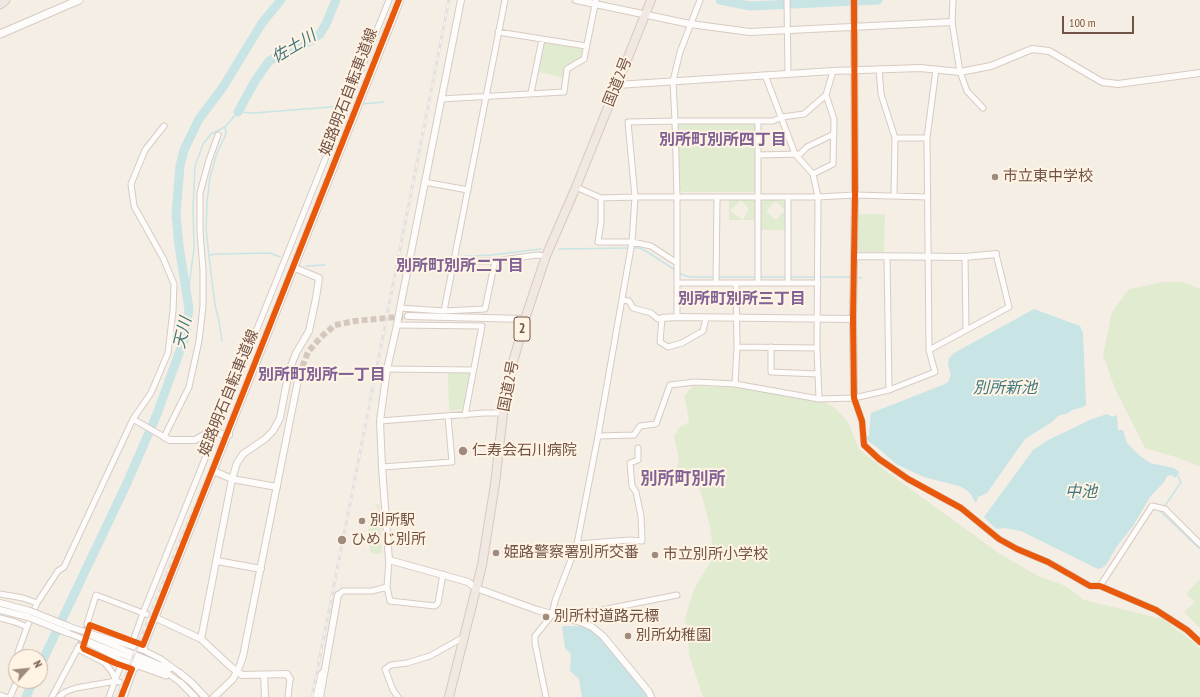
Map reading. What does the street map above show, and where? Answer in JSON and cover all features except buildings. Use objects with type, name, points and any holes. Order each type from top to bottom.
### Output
[{"type":"highway","points":[[0,4],[5,0]]},
{"type":"highway","name":"国道2号","points":[[449,697],[476,588],[486,538],[503,413],[512,366],[525,319],[546,256],[576,187],[651,0]]},
{"type":"main road","points":[[0,34],[79,0]]},
{"type":"street","points":[[128,645],[133,641],[215,432],[389,0]]},
{"type":"street","points":[[145,651],[144,647],[401,0]]},
{"type":"street","points":[[443,574],[438,603],[435,606],[390,601],[387,587],[389,560],[380,421],[387,369],[461,0]]},
{"type":"street","points":[[444,311],[505,0]]},
{"type":"street","points":[[576,0],[595,2],[690,24],[750,32],[952,22]]},
{"type":"street","points":[[677,317],[677,197],[673,81],[680,52],[700,0]]},
{"type":"street","points":[[953,0],[952,22],[960,72],[967,91],[983,108]]},
{"type":"street","points":[[441,100],[564,92],[567,69],[584,59],[595,2]]},
{"type":"street","points":[[854,2],[854,398],[862,421],[864,445],[879,459],[908,479],[961,508],[999,539],[1017,549],[1048,562],[1090,586],[1100,586],[1156,610],[1187,630],[1200,642]]},
{"type":"street","points":[[787,3],[788,74]]},
{"type":"street","points":[[498,32],[586,46]]},
{"type":"street","points":[[531,93],[542,39]]},
{"type":"street","points":[[617,85],[880,69],[920,68],[960,72],[991,66],[1032,49],[1049,51],[1102,82],[1118,84],[1199,74]]},
{"type":"street","points":[[880,69],[881,94],[895,138],[894,196]]},
{"type":"street","points":[[598,436],[634,435],[640,426],[656,424],[670,385],[695,382],[735,384],[819,399],[854,398],[889,390],[935,372],[929,350],[927,138],[936,69]]},
{"type":"street","points":[[546,697],[535,643],[535,636],[552,614],[555,601],[577,544],[598,436],[632,242],[635,197],[628,122],[758,122],[773,121],[782,116],[804,114],[826,95],[833,71]]},
{"type":"street","points":[[765,75],[782,116],[795,154],[813,174],[818,197],[817,348],[819,399]]},
{"type":"street","points":[[813,174],[833,164],[834,119],[826,95]]},
{"type":"street","points":[[758,122],[758,283]]},
{"type":"street","points":[[19,649],[37,603],[58,570],[64,567],[135,420],[150,393],[168,353],[173,310],[174,284],[163,258],[134,206],[130,184],[145,150],[164,126]]},
{"type":"street","points":[[758,155],[800,154],[807,148],[834,134]]},
{"type":"street","points":[[161,436],[189,387],[199,341],[203,298],[200,193],[218,135]]},
{"type":"street","points":[[895,138],[927,138]]},
{"type":"street","points":[[424,182],[468,190]]},
{"type":"street","points":[[576,187],[601,198],[928,196]]},
{"type":"street","points":[[716,283],[717,197]]},
{"type":"street","points":[[788,197],[788,283]]},
{"type":"street","points":[[601,198],[601,222],[598,242],[632,242],[651,246],[677,263]]},
{"type":"street","points":[[854,256],[965,257],[996,254],[1009,307],[929,350]]},
{"type":"street","points":[[455,258],[495,261],[546,256]]},
{"type":"street","points":[[887,257],[889,390]]},
{"type":"street","points":[[965,257],[966,330]]},
{"type":"street","points":[[400,308],[444,311],[485,309],[495,261]]},
{"type":"street","points":[[201,639],[232,479],[237,463],[243,454],[252,446],[265,439],[274,431],[280,418],[289,371],[296,353],[309,330],[319,278],[295,268]]},
{"type":"street","points":[[677,283],[818,283]]},
{"type":"street","points":[[735,384],[738,347],[736,283]]},
{"type":"street","points":[[622,300],[629,301],[633,308],[651,313],[658,319],[677,317],[853,319]]},
{"type":"street","points":[[408,316],[525,319]]},
{"type":"street","points":[[662,318],[660,342],[668,347],[682,343],[703,331],[706,318]]},
{"type":"street","points":[[397,324],[482,326],[465,415]]},
{"type":"street","points":[[738,347],[817,348]]},
{"type":"street","points":[[771,347],[771,372],[818,374]]},
{"type":"street","points":[[387,369],[473,370]]},
{"type":"street","points":[[214,697],[229,684],[237,672],[246,647],[299,376]]},
{"type":"street","points":[[380,421],[484,413],[503,413]]},
{"type":"street","points":[[382,467],[452,462],[448,416]]},
{"type":"street","points":[[135,420],[170,440],[194,440],[210,432],[229,435]]},
{"type":"street","points":[[577,544],[642,540],[641,516],[636,492],[632,486],[630,463],[638,460],[638,448]]},
{"type":"street","points":[[214,471],[232,479],[277,487]]},
{"type":"street","points":[[1100,586],[1152,506],[1165,510],[1200,544]]},
{"type":"street","points":[[389,560],[468,582],[476,588],[552,614],[581,622],[604,636],[649,692],[651,697]]},
{"type":"street","points":[[217,561],[261,568]]},
{"type":"street","points":[[320,697],[338,595],[342,591],[372,591],[387,587]]},
{"type":"street","points":[[0,594],[23,598],[37,603]]},
{"type":"street","points":[[88,624],[96,595],[156,618],[201,639],[242,675],[287,674],[290,679],[288,697]]},
{"type":"street","points":[[581,622],[587,613],[677,595]]},
{"type":"street","points":[[0,603],[69,630],[168,673],[195,697]]},
{"type":"street","points":[[0,610],[29,614]]},
{"type":"street","points":[[0,618],[27,627]]},
{"type":"street","points":[[69,630],[128,645],[145,651],[161,659],[180,673],[205,697]]},
{"type":"street","points":[[69,630],[121,660],[181,683]]},
{"type":"street","points":[[69,630],[159,663],[180,673]]},
{"type":"street","points":[[398,697],[393,690],[385,669],[391,665],[407,663],[430,656],[464,637]]},
{"type":"street","points":[[52,697],[78,647],[105,663],[112,672],[116,681]]},
{"type":"street","points":[[109,697],[122,665],[121,660]]},
{"type":"street","points":[[124,697],[134,669],[138,666]]},
{"type":"street","points":[[316,697],[321,674],[325,671]]},
{"type":"street","points":[[264,675],[265,697]]},
{"type":"street","points":[[59,697],[65,692],[76,688],[116,681],[128,685]]},
{"type":"street","points":[[0,696],[6,697]]},
{"type":"green space","points":[[546,42],[581,49],[583,52],[581,57],[566,67],[564,78],[539,72],[544,44]]},
{"type":"green space","points":[[680,123],[754,124],[756,126],[756,191],[683,192],[680,190],[678,125]]},
{"type":"green space","points":[[729,199],[753,199],[756,202],[756,220],[743,220],[729,220]],"holes":[[[741,200],[749,209],[743,220],[730,211]]]},
{"type":"green space","points":[[763,199],[785,201],[787,230],[760,230],[760,201]],"holes":[[[775,201],[785,210],[776,220],[766,211]]]},
{"type":"green space","points":[[858,214],[885,214],[884,252],[860,252],[858,250]]},
{"type":"green space","points":[[1164,282],[1183,282],[1200,289],[1200,467],[1179,458],[1145,448],[1115,389],[1103,355],[1112,312],[1129,289]]},
{"type":"green space","points":[[468,372],[471,374],[464,409],[449,411],[448,373]]},
{"type":"green space","points":[[693,386],[774,389],[816,396],[835,408],[848,422],[859,449],[890,474],[1000,554],[1040,577],[1066,586],[1084,600],[1163,619],[1194,643],[1200,649],[1200,697],[703,697],[690,658],[685,618],[694,589],[714,556],[710,527],[702,495],[695,480],[689,479],[665,485],[662,483],[677,468],[679,459],[674,436],[680,427],[689,422],[684,396]]},
{"type":"green space","points":[[378,504],[382,553],[378,554],[372,553],[370,550],[368,531],[369,521],[379,520],[378,509],[375,505]]},
{"type":"green space","points":[[1200,579],[1199,627],[1184,612],[1195,602],[1186,594]]},
{"type":"water","name":"別所新池","points":[[1034,309],[1080,326],[1083,333],[1086,405],[1058,416],[1052,422],[1025,439],[987,493],[978,497],[976,503],[970,493],[962,487],[924,477],[896,464],[869,442],[866,437],[869,436],[871,413],[945,384],[948,382],[951,375],[948,365],[949,358],[954,353]]},
{"type":"water","name":"中池","points":[[1107,414],[1112,417],[1117,415],[1118,430],[1123,430],[1127,443],[1139,455],[1150,463],[1174,468],[1179,472],[1175,478],[1171,475],[1167,476],[1164,482],[1150,497],[1133,526],[1117,546],[1106,565],[1098,569],[1021,531],[1005,528],[996,529],[984,517],[1033,450],[1048,440],[1092,419]]},
{"type":"water","points":[[562,626],[580,626],[591,630],[596,634],[617,657],[647,697],[582,697],[579,679],[570,671],[571,654],[565,648]]},
{"type":"waterway","name":"天川","points":[[48,649],[127,483],[157,414],[185,337],[189,309],[179,246],[176,214],[180,166],[184,150],[199,119],[223,87],[262,23],[281,0]]},
{"type":"waterway","name":"佐土川","points":[[238,112],[255,81],[269,61],[312,40],[320,34],[336,0]]},
{"type":"waterway","name":"佐土川","points":[[720,0],[750,6],[878,0]]},
{"type":"waterway","points":[[362,104],[384,102]]},
{"type":"waterway","points":[[187,302],[194,248],[193,208],[195,166],[203,144],[211,134],[225,127],[238,112],[254,113],[344,106]]},
{"type":"waterway","points":[[222,341],[215,305],[206,229],[210,177],[217,153],[226,134],[225,126]]},
{"type":"waterway","points":[[559,249],[629,248]]},
{"type":"waterway","points":[[633,248],[640,248],[675,270]]},
{"type":"waterway","points":[[415,259],[491,255],[541,249]]},
{"type":"waterway","points":[[209,255],[270,253],[280,257]]},
{"type":"waterway","points":[[306,266],[325,265]]},
{"type":"waterway","points":[[678,272],[690,277],[815,277]]},
{"type":"waterway","points":[[819,277],[851,277]]},
{"type":"waterway","points":[[855,277],[861,278]]},
{"type":"waterway","points":[[1165,506],[1181,482],[1177,474]]},
{"type":"waterway","points":[[1163,510],[1161,512],[1200,549]]},
{"type":"waterway","name":"天川","points":[[26,697],[30,689]]},
{"type":"tunnel","points":[[299,375],[308,352],[321,337],[335,325],[355,321],[408,316]]},
{"type":"tunnel","points":[[79,646],[87,624]]},
{"type":"railway","points":[[117,697],[206,480],[396,0]]},
{"type":"railway","points":[[312,697],[449,0]]},
{"type":"cycle path","name":"姫路明石自転車道線","points":[[121,697],[132,669],[84,649],[83,647],[90,625],[143,645],[399,0]]},
{"type":"cycle path","points":[[854,0],[854,398],[862,421],[864,445],[879,459],[908,479],[961,508],[999,539],[1017,549],[1048,562],[1090,586],[1100,586],[1156,610],[1187,630],[1200,642]]},
{"type":"place","name":"市立東中学校","points":[[995,177]]},
{"type":"place","name":"仁寿会石川病院","points":[[463,451]]},
{"type":"place","name":"別所駅","points":[[362,521]]},
{"type":"place","name":"ひめじ別所","points":[[342,540]]},
{"type":"place","name":"姫路警察署別所交番","points":[[496,553]]},
{"type":"place","name":"市立別所小学校","points":[[655,555]]},
{"type":"place","name":"別所村道路元標","points":[[546,617]]},
{"type":"place","name":"別所幼稚園","points":[[628,636]]},
{"type":"district","name":"別所町別所四丁目","points":[[723,140]]},
{"type":"district","name":"別所町別所二丁目","points":[[460,266]]},
{"type":"district","name":"別所町別所三丁目","points":[[742,299]]},
{"type":"district","name":"別所町別所一丁目","points":[[322,375]]},
{"type":"district","name":"別所町別所","points":[[683,479]]}]
